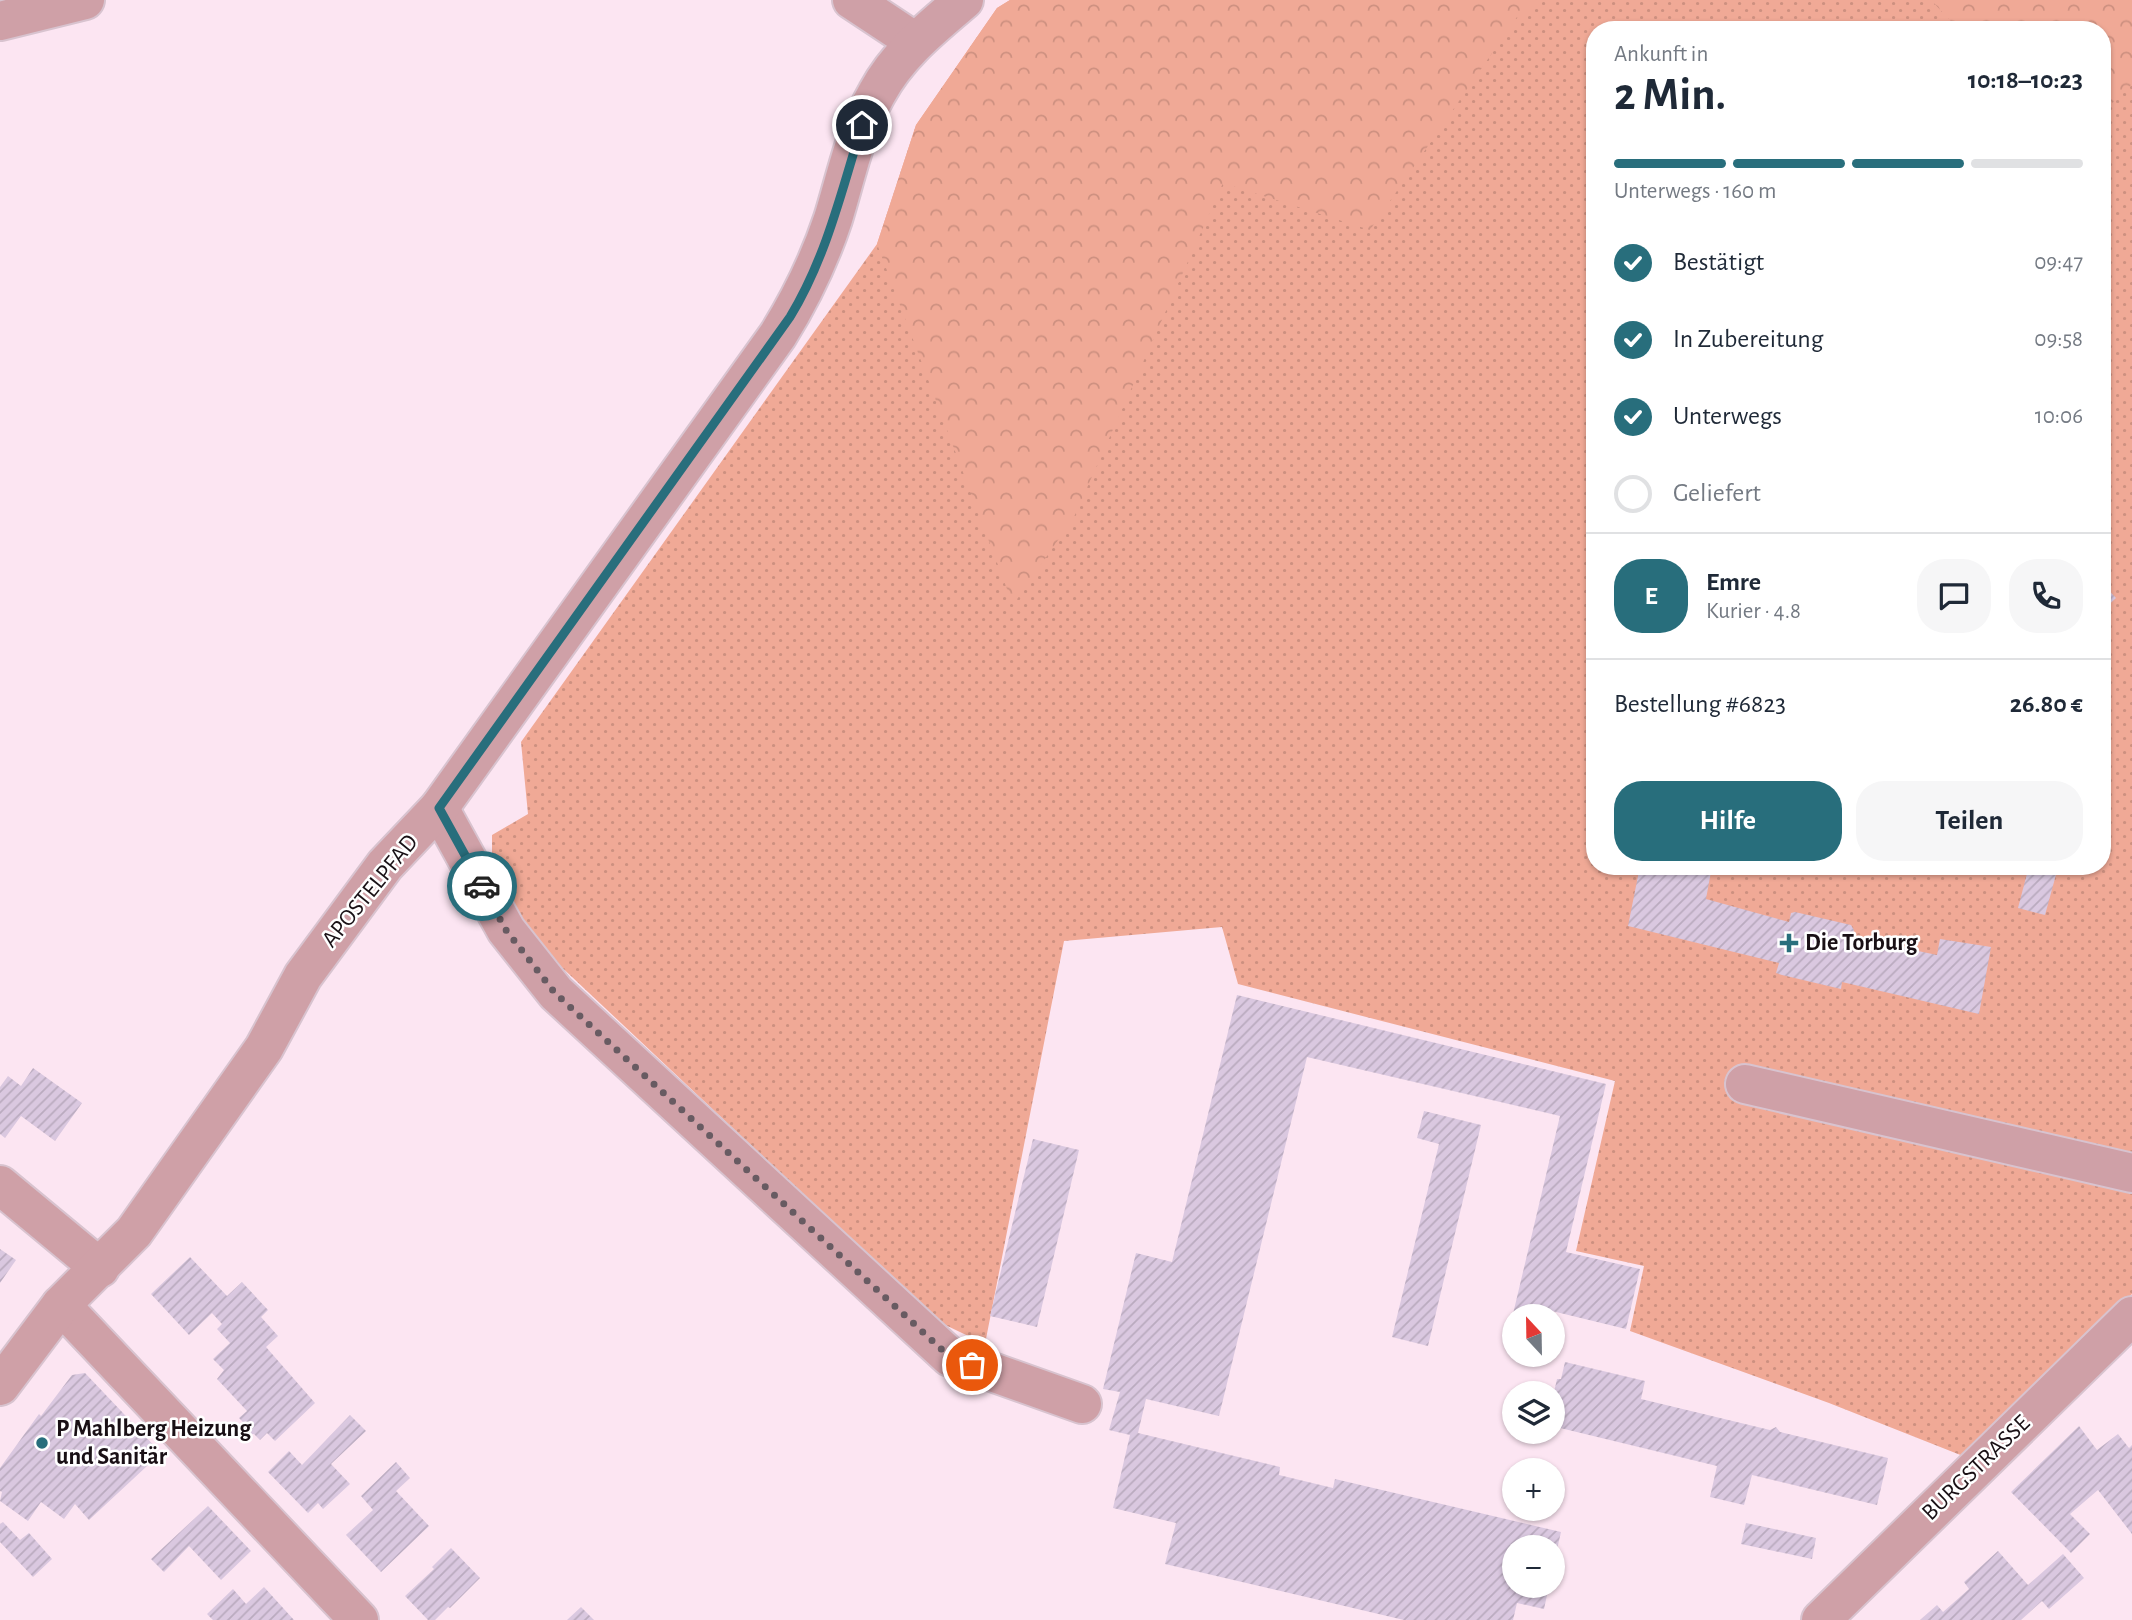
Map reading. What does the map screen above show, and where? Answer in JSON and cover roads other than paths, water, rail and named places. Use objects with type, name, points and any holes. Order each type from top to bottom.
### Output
[{"type":"street","points":[[0,21],[85,0]]},
{"type":"street","points":[[852,0],[914,41]]},
{"type":"street","name":"APOSTELPFAD","points":[[0,1386],[61,1306],[134,1232],[264,1048],[303,976],[377,875],[439,808],[784,326],[801,298],[817,262],[871,104],[884,80],[914,41],[964,0]]},
{"type":"street","points":[[439,808],[506,930],[555,993],[950,1357],[1082,1404]]},
{"type":"street","points":[[1745,1084],[2132,1173]]},
{"type":"street","points":[[0,1185],[100,1268]]},
{"type":"street","points":[[61,1306],[359,1620]]},
{"type":"street","name":"BURGSTRASSE","points":[[1821,1620],[2132,1316]]},
{"type":"place","name":"Die Torburg","points":[[1789,943]]},
{"type":"place","name":"P Mahlberg Heizung und Sanitär","points":[[42,1443]]}]
